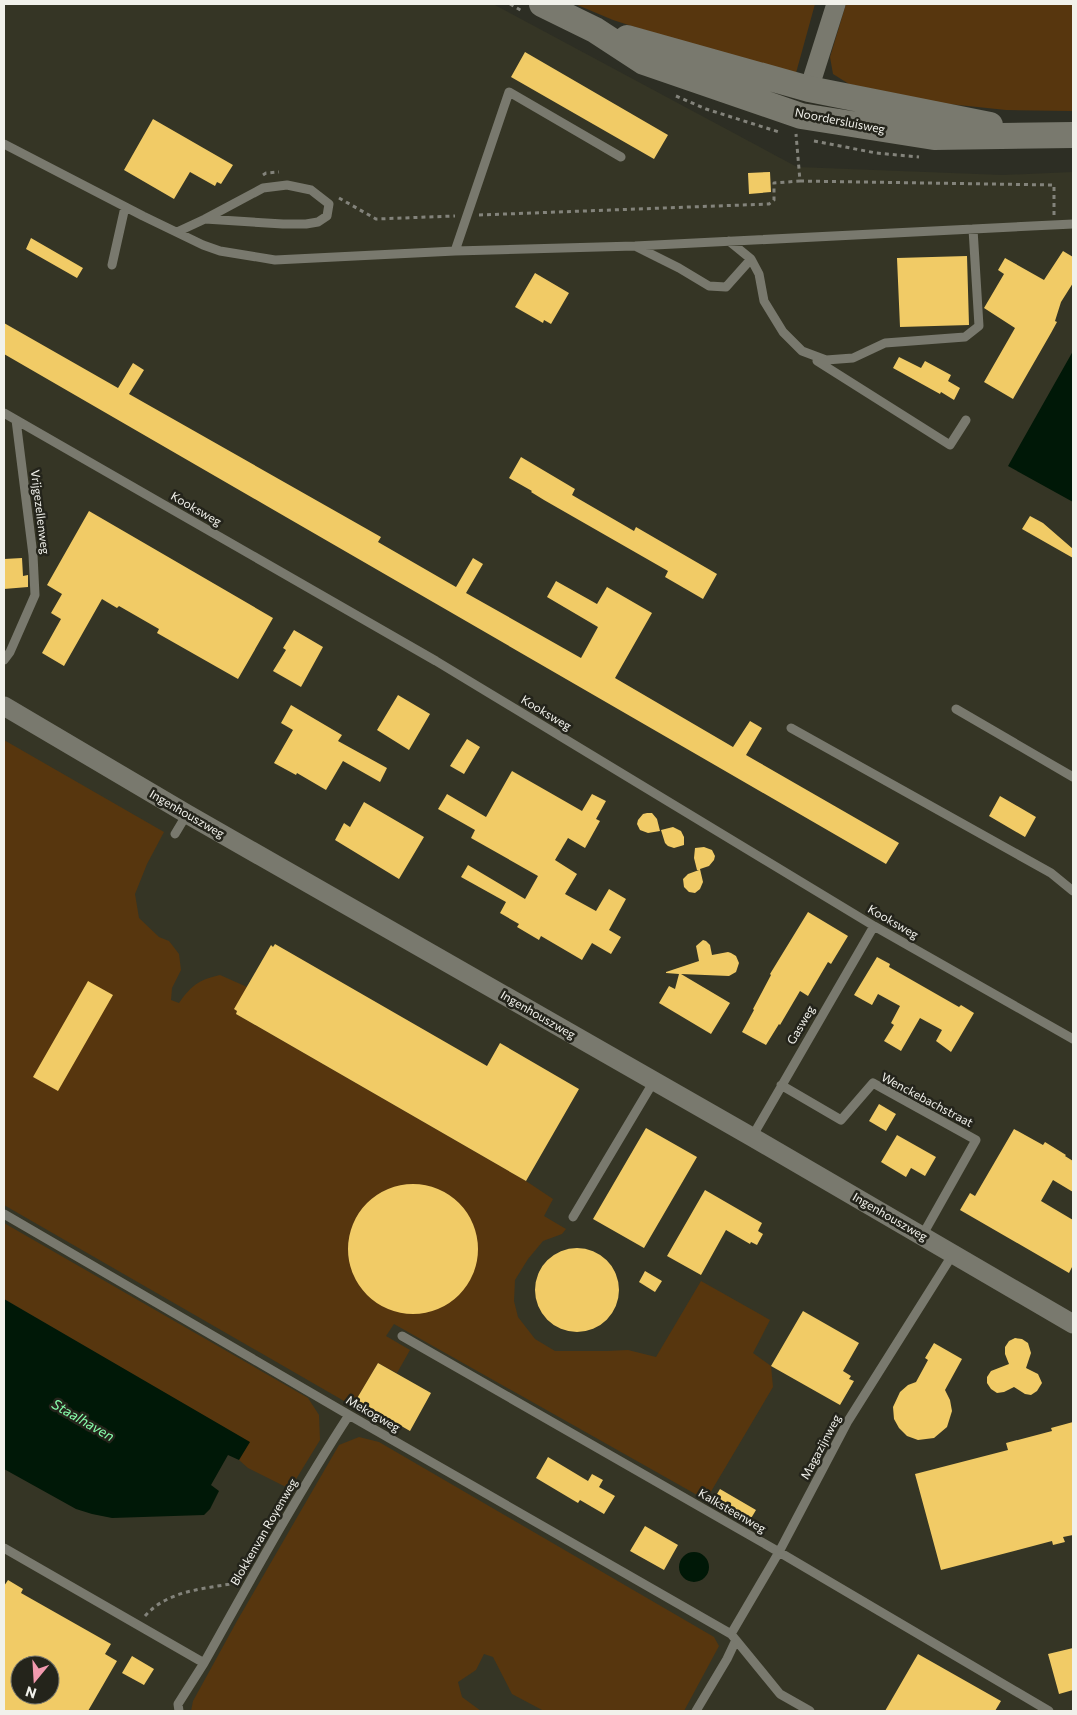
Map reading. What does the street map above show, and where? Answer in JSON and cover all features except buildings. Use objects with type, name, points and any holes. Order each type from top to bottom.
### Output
[{"type":"street","name":"Noordersluisweg","points":[[542,4],[595,30],[644,62],[798,126],[934,137],[1073,135]]},
{"type":"street","points":[[798,126],[836,4]]},
{"type":"street","name":"Noordersluisweg","points":[[595,30],[809,89],[1042,134]]},
{"type":"street","name":"Ingenhouszweg","points":[[4,706],[187,814],[752,1137],[1073,1324]]},
{"type":"lane","points":[[455,251],[509,92],[621,157]]},
{"type":"lane","points":[[4,144],[203,245],[220,251],[275,260],[455,251],[635,246],[1073,224]]},
{"type":"lane","points":[[177,232],[263,188],[288,185],[311,190],[329,204],[327,216],[318,222],[283,224],[205,219]]},
{"type":"lane","points":[[112,265],[125,207]]},
{"type":"lane","points":[[802,351],[826,360],[853,358],[886,343],[965,337],[978,326],[973,229]]},
{"type":"lane","points":[[729,241],[751,259],[759,274],[764,301],[783,332],[802,351],[950,445],[966,420]]},
{"type":"lane","points":[[635,246],[679,268],[709,286],[726,287],[751,259]]},
{"type":"lane","name":"Kooksweg","points":[[4,413],[436,661],[874,926],[1073,1039]]},
{"type":"lane","name":"Vrijgezellenweg","points":[[4,660],[10,652],[35,595],[33,555],[16,420]]},
{"type":"lane","points":[[956,709],[1073,777]]},
{"type":"lane","points":[[791,728],[1051,873],[1073,891]]},
{"type":"lane","points":[[175,834],[187,814]]},
{"type":"lane","name":"Gasweg","points":[[752,1137],[874,926]]},
{"type":"lane","points":[[574,1217],[654,1081]]},
{"type":"lane","name":"Wenckebachstraat","points":[[781,1085],[841,1120],[873,1083],[976,1140],[922,1236]]},
{"type":"lane","name":"Mekogweg","points":[[4,1214],[733,1637]]},
{"type":"lane","name":"Magazijnweg","points":[[696,1711],[727,1659],[733,1637],[848,1421],[953,1254]]},
{"type":"lane","name":"Kalksteenweg","points":[[402,1336],[779,1552],[1049,1711]]},
{"type":"lane","name":"Blokkenvan Royenweg","points":[[179,1711],[178,1704],[204,1663],[324,1454],[349,1415]]},
{"type":"lane","points":[[4,1548],[204,1663]]},
{"type":"lane","points":[[733,1637],[780,1694],[810,1711]]},
{"type":"path","points":[[798,126],[800,181]]},
{"type":"path","points":[[258,179],[266,173],[284,172]]},
{"type":"path","points":[[338,198],[376,219],[769,204],[774,200],[774,183],[800,181],[1054,185],[1054,225]]},
{"type":"path","points":[[138,1625],[154,1606],[181,1593],[236,1583],[249,1583]]},
{"type":"shaded area","points":[[4,4],[493,4],[797,167],[1003,175],[1073,172],[1073,1711],[4,1711]]},
{"type":"shaded area","points":[[575,4],[815,4],[796,73],[725,56],[613,20]]},
{"type":"shaded area","points":[[846,4],[1073,4],[1073,111],[1006,110],[939,103],[849,84],[833,74],[830,57]]},
{"type":"shaded area","points":[[4,740],[164,832],[147,864],[135,894],[139,918],[159,937],[169,941],[179,954],[181,970],[172,988],[171,1000],[179,1003],[196,984],[220,975],[247,987],[236,1014],[526,1181],[553,1199],[544,1216],[566,1229],[562,1234],[543,1241],[528,1259],[515,1280],[514,1301],[518,1317],[535,1339],[555,1351],[628,1350],[656,1357],[701,1281],[770,1320],[753,1353],[771,1366],[773,1387],[706,1500],[394,1324],[386,1336],[410,1350],[397,1373],[378,1363],[356,1400],[351,1405],[4,1205]]},
{"type":"shaded area","points":[[4,1223],[308,1398],[319,1415],[320,1440],[290,1489],[248,1468],[239,1460],[249,1442],[4,1299]]},
{"type":"shaded area","points":[[359,1437],[379,1442],[714,1637],[719,1646],[684,1711],[544,1711],[512,1694],[493,1657],[484,1654],[476,1670],[458,1682],[462,1697],[481,1711],[191,1711],[193,1701],[237,1621],[339,1445]]},
{"type":"water","points":[[1073,351],[1073,502],[1008,466]]},
{"type":"water","name":"Staalhaven","points":[[4,1299],[250,1442],[239,1460],[228,1455],[211,1485],[219,1491],[210,1509],[204,1515],[112,1518],[92,1514],[76,1509],[4,1469]]},
{"type":"water","points":[[694,1552],[705,1556],[709,1567],[705,1578],[694,1582],[683,1578],[679,1567],[683,1556]]}]
